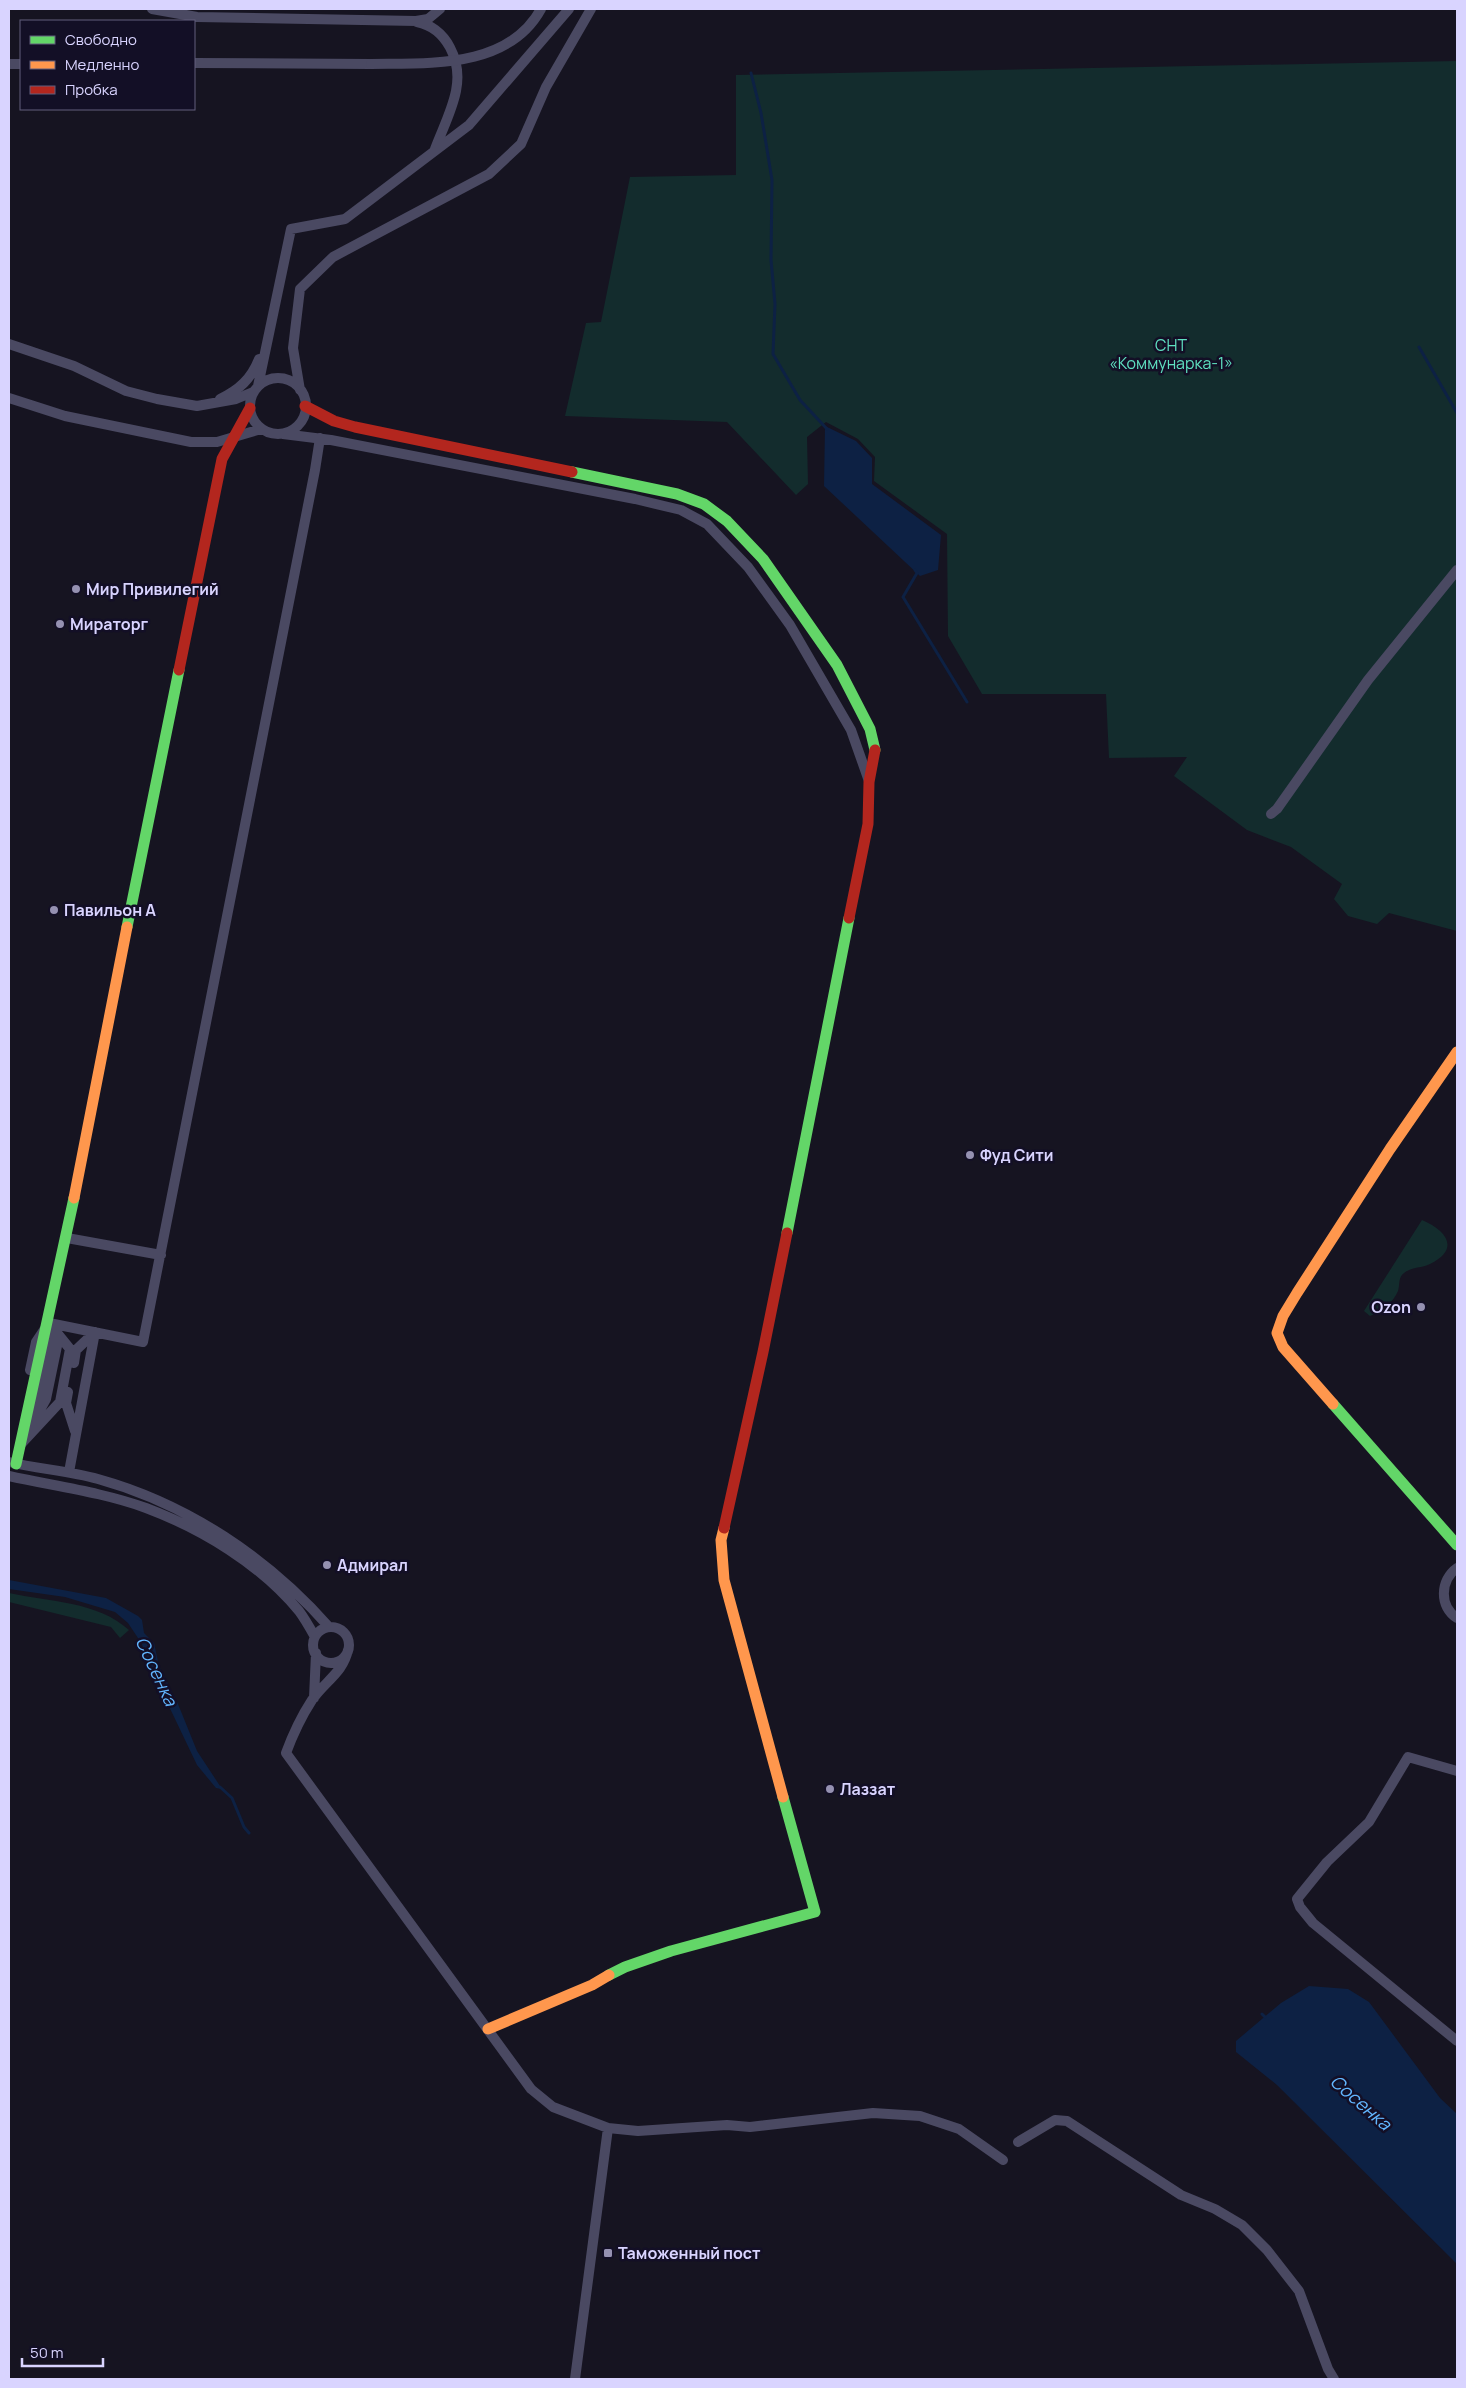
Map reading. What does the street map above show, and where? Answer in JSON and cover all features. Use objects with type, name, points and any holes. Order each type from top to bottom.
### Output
[{"type":"street","points":[[152,9],[197,18],[416,21],[428,19],[440,9]]},
{"type":"street","points":[[195,63],[371,64],[454,61],[496,50],[527,28],[541,9]]},
{"type":"street","points":[[329,1627],[308,1603],[263,1562],[204,1524],[150,1497],[100,1480],[69,1472],[13,1463],[21,1444],[67,1238],[116,981],[222,460],[232,438],[250,408],[256,389],[291,229],[345,219],[469,124],[568,9]]},
{"type":"street","points":[[283,434],[297,427],[302,421],[305,406],[300,390],[293,348],[300,289],[333,258],[489,174],[521,144],[546,87],[591,9]]},
{"type":"street","points":[[416,21],[427,24],[440,34],[451,48],[456,66],[455,95],[435,151]]},
{"type":"street","points":[[197,406],[212,403],[224,397],[248,380],[266,342]]},
{"type":"street","points":[[9,344],[74,366],[126,391],[197,406],[236,399],[256,389],[265,381],[280,378],[295,384],[300,390]]},
{"type":"street","points":[[9,398],[65,416],[191,442],[217,442],[261,429]]},
{"type":"street","points":[[305,406],[334,421],[355,427],[677,494],[704,504],[727,521],[763,559],[837,665],[870,729],[875,750],[869,782],[866,832],[763,1352],[721,1540],[724,1580],[815,1912],[671,1951],[625,1967],[592,1985],[488,2029]]},
{"type":"street","points":[[250,408],[252,417],[261,429],[268,433],[320,438],[635,499],[681,510],[707,524],[748,567],[790,625],[851,730],[869,782]]},
{"type":"street","points":[[49,1323],[143,1342],[316,470],[320,438]]},
{"type":"street","points":[[1271,814],[1277,809],[1368,680],[1457,570]]},
{"type":"street","points":[[1457,1052],[1390,1149],[1283,1316],[1277,1333],[1283,1347],[1457,1545]]},
{"type":"street","points":[[67,1238],[161,1254]]},
{"type":"street","points":[[21,1444],[54,1401],[64,1348],[49,1323]]},
{"type":"street","points":[[69,1472],[76,1434],[87,1407],[92,1381],[97,1354],[95,1332]]},
{"type":"street","points":[[76,1434],[66,1403],[76,1350],[95,1332]]},
{"type":"street","points":[[9,1476],[95,1493],[137,1505],[200,1532],[257,1570],[299,1611],[315,1637]]},
{"type":"street","points":[[1457,1568],[1448,1577],[1444,1587],[1444,1598],[1447,1608],[1457,1618]]},
{"type":"street","points":[[314,1698],[315,1637],[320,1631],[329,1627],[336,1628],[344,1633],[348,1643],[345,1662],[339,1672],[314,1698],[297,1725],[286,1753],[531,2089],[553,2107],[608,2128],[638,2131],[727,2125],[750,2127],[874,2113],[920,2116],[959,2128],[1003,2160]]},
{"type":"street","points":[[316,1653],[323,1660],[333,1662],[342,1658],[348,1650]]},
{"type":"street","points":[[1457,1771],[1408,1757],[1369,1822],[1327,1862],[1298,1899],[1300,1907],[1313,1923],[1457,2041]]},
{"type":"street","points":[[1018,2142],[1055,2120],[1067,2121],[1181,2195],[1215,2209],[1242,2225],[1267,2250],[1299,2291],[1328,2369],[1334,2379]]},
{"type":"street","points":[[575,2379],[608,2128]]},
{"type":"green space","name":"СНТ «Коммунарка-1»","points":[[1457,61],[1457,931],[1389,913],[1377,924],[1348,916],[1334,899],[1342,884],[1291,847],[1247,830],[1174,776],[1187,757],[1109,758],[1106,694],[982,694],[948,636],[947,534],[874,481],[875,457],[858,439],[826,422],[807,437],[808,484],[796,495],[727,422],[565,416],[586,323],[601,322],[630,177],[736,175],[736,75]]},
{"type":"green space","points":[[1422,1220],[1431,1224],[1443,1234],[1447,1240],[1445,1252],[1440,1258],[1430,1264],[1404,1273],[1401,1277],[1398,1291],[1390,1303],[1370,1316],[1364,1311]]},
{"type":"green space","points":[[9,1593],[88,1608],[116,1620],[129,1630],[120,1638],[111,1627],[9,1602]]},
{"type":"water","points":[[825,426],[856,441],[872,458],[872,484],[941,535],[938,570],[920,576],[824,486]]},
{"type":"water","points":[[9,1580],[106,1598],[138,1616],[142,1620],[144,1633],[154,1643],[159,1666],[178,1704],[197,1751],[222,1789],[216,1788],[197,1765],[155,1677],[147,1666],[142,1644],[128,1623],[115,1612],[65,1597],[9,1589]]},
{"type":"water","points":[[1309,1986],[1348,1989],[1369,2002],[1440,2098],[1457,2114],[1457,2264],[1277,2085],[1236,2052],[1236,2041],[1281,2003]]},
{"type":"waterway","points":[[751,73],[761,113],[772,180],[771,260],[775,304],[773,354],[800,400],[827,429]]},
{"type":"waterway","points":[[1419,347],[1457,413]]},
{"type":"waterway","points":[[915,570],[917,573],[903,597],[967,702]]},
{"type":"waterway","name":"Сосенка","points":[[220,1787],[232,1798],[244,1827],[249,1833]]},
{"type":"waterway","name":"Сосенка","points":[[1262,2014],[1265,2017]]},
{"type":"traffic: fast","points":[[572,472],[677,494],[704,504],[727,521],[763,559],[837,665],[870,729],[875,750]]},
{"type":"traffic: fast","points":[[127,927],[179,670]]},
{"type":"traffic: fast","points":[[787,1233],[849,918]]},
{"type":"traffic: fast","points":[[16,1464],[74,1198]]},
{"type":"traffic: fast","points":[[1333,1404],[1457,1545]]},
{"type":"traffic: fast","points":[[609,1975],[625,1967],[671,1951],[815,1912],[783,1797]]},
{"type":"traffic: slow","points":[[74,1198],[127,927]]},
{"type":"traffic: slow","points":[[1333,1404],[1283,1347],[1277,1333],[1283,1316],[1297,1293],[1390,1149],[1457,1052]]},
{"type":"traffic: slow","points":[[724,1528],[721,1540],[724,1580],[783,1797]]},
{"type":"traffic: slow","points":[[488,2029],[592,1985],[609,1975]]},
{"type":"traffic: jam","points":[[305,406],[334,421],[355,427],[572,472]]},
{"type":"traffic: jam","points":[[179,670],[222,459],[250,408]]},
{"type":"traffic: jam","points":[[849,918],[868,824],[869,782],[875,750]]},
{"type":"traffic: jam","points":[[724,1528],[787,1233]]},
{"type":"place","name":"Мир Привилегий","points":[[76,589]]},
{"type":"place","name":"Мираторг","points":[[60,624]]},
{"type":"place","name":"Павильон А","points":[[54,910]]},
{"type":"place","name":"Фуд Сити","points":[[970,1155]]},
{"type":"place","name":"Ozon","points":[[1421,1307]]},
{"type":"place","name":"Адмирал","points":[[327,1565]]},
{"type":"place","name":"Лаззат","points":[[830,1789]]},
{"type":"place","name":"Таможенный пост","points":[[608,2253]]}]
